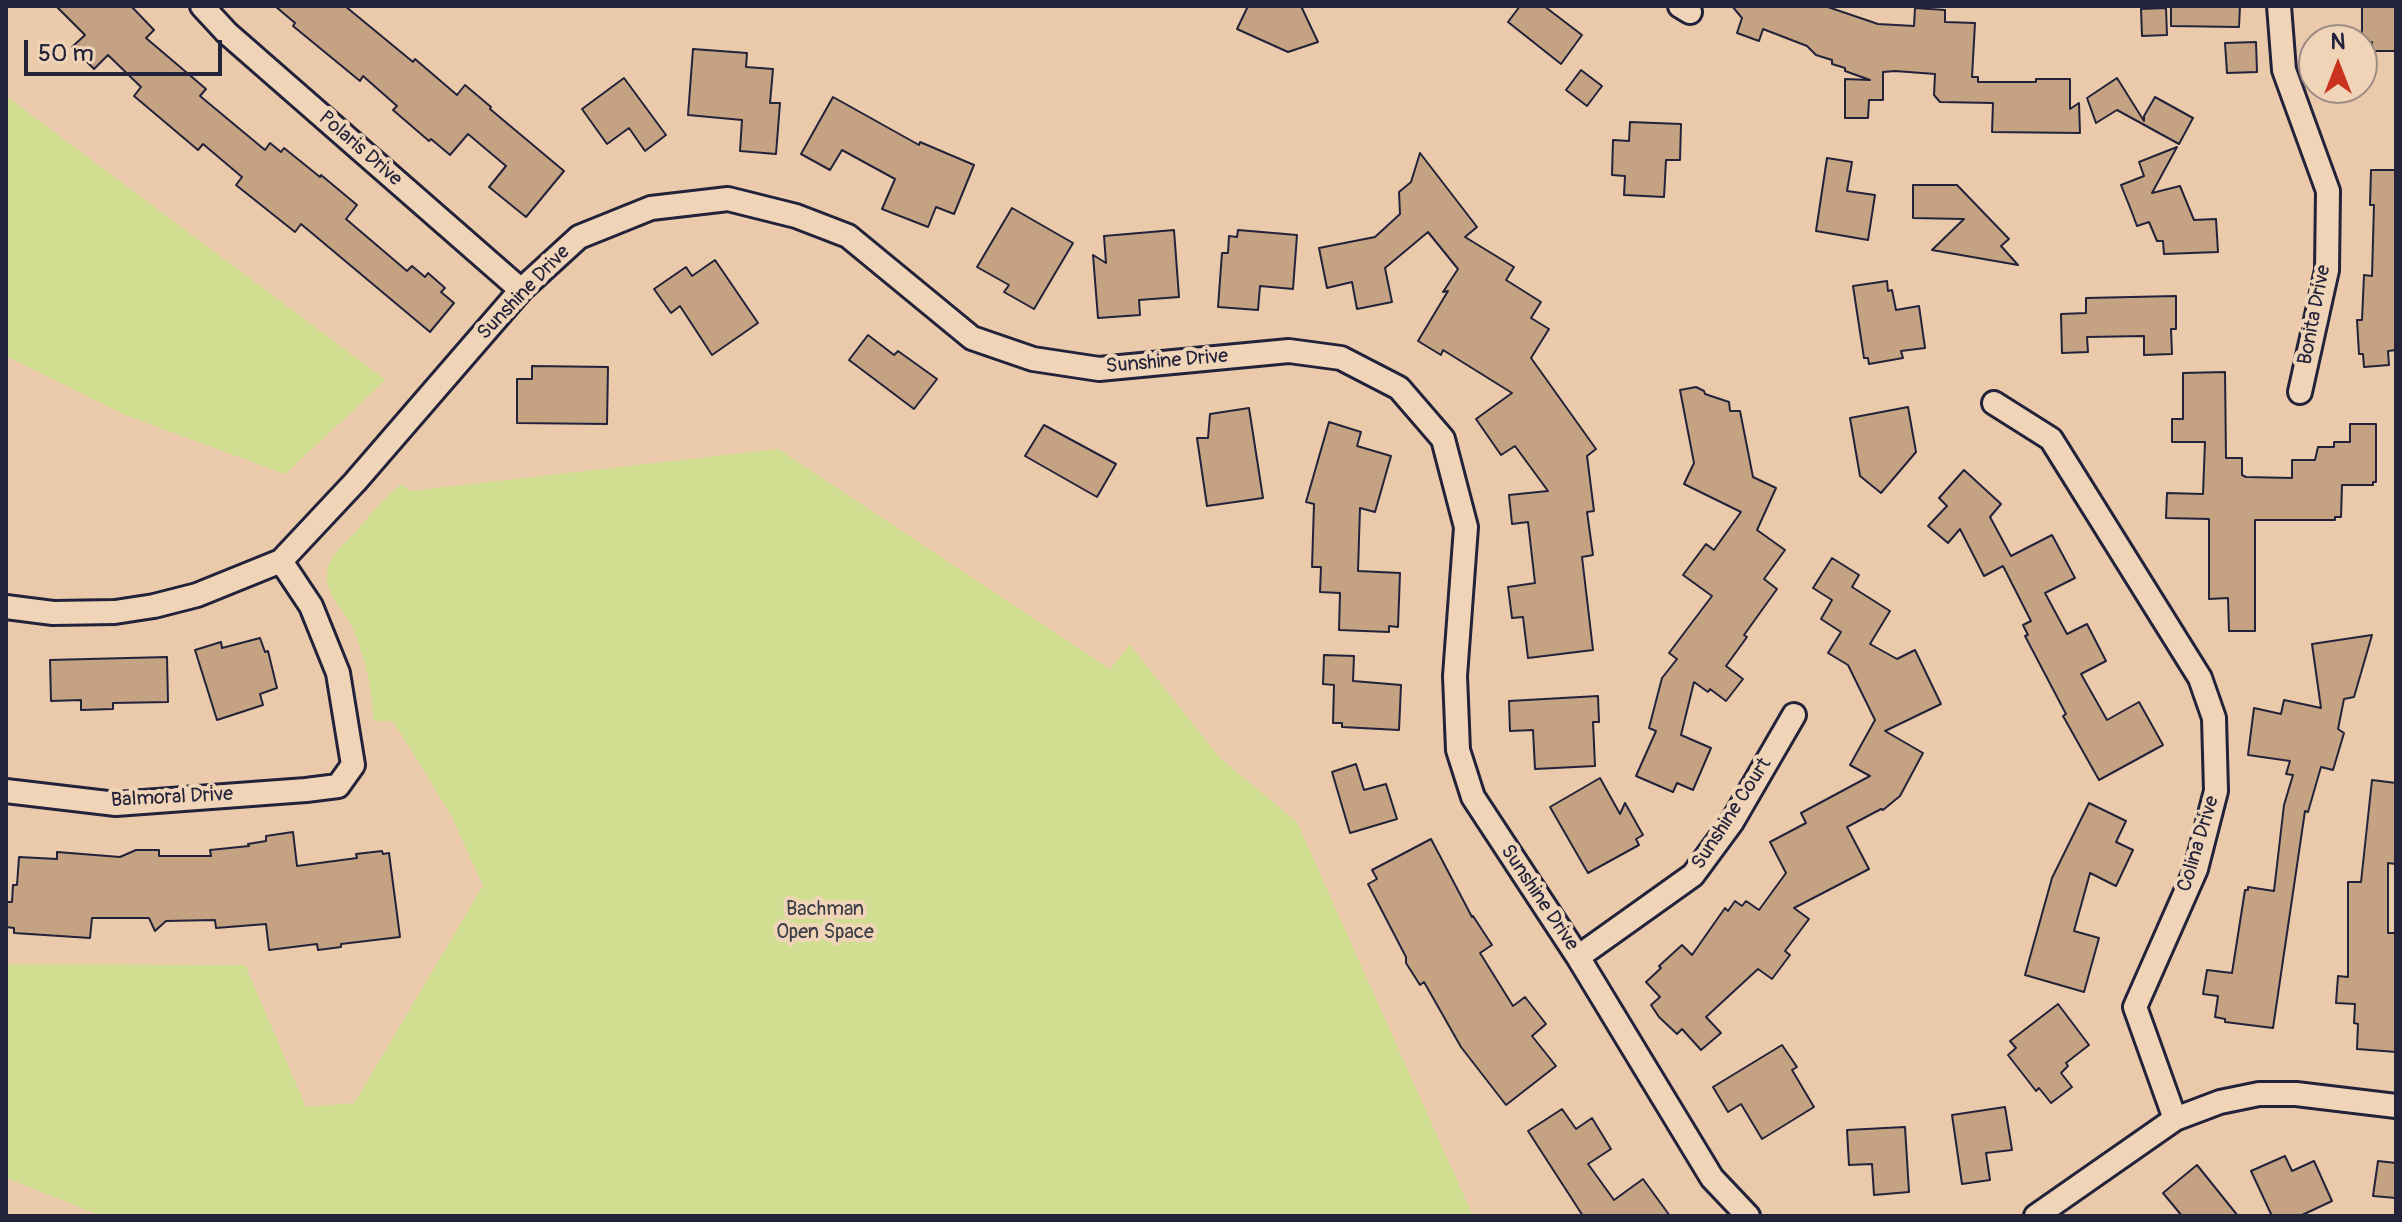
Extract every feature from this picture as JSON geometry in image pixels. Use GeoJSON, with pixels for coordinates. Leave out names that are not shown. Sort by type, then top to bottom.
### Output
{"type":"FeatureCollection","features":[{"type":"Feature","properties":{"kind":"street","name":"Polaris Drive"},"geometry":{"type":"LineString","coordinates":[[202,6],[227,33],[521,290]]}},
{"type":"Feature","properties":{"kind":"street","name":"Bonita Drive"},"geometry":{"type":"LineString","coordinates":[[2279,6],[2284,70],[2328,191],[2327,270],[2300,392]]}},
{"type":"Feature","properties":{"kind":"street","name":"Sunshine Drive"},"geometry":{"type":"LineString","coordinates":[[6,607],[53,613],[115,612],[197,595],[281,561],[355,482],[521,290],[579,237],[651,208],[728,199],[796,216],[848,236],[972,338],[1033,359],[1099,369],[1289,351],[1341,358],[1399,388],[1443,439],[1466,527],[1455,676],[1458,750],[1473,797],[1578,957],[1712,1178],[1748,1216]]}},
{"type":"Feature","properties":{"kind":"street","name":"Colina Drive"},"geometry":{"type":"LineString","coordinates":[[1994,403],[2051,439],[2200,678],[2214,718],[2216,791],[2196,869],[2135,1007],[2175,1119]]}},
{"type":"Feature","properties":{"kind":"street","name":"Balmoral Drive"},"geometry":{"type":"LineString","coordinates":[[6,791],[116,804],[338,786],[353,765],[338,673],[311,606],[281,561]]}},
{"type":"Feature","properties":{"kind":"street","name":"Sunshine Court"},"geometry":{"type":"LineString","coordinates":[[1578,957],[1693,875],[1732,822],[1794,715]]}},
{"type":"Feature","properties":{"kind":"street"},"geometry":{"type":"LineString","coordinates":[[2036,1216],[2175,1119],[2220,1102],[2259,1094],[2296,1094],[2396,1106]]}},
{"type":"Feature","properties":{"kind":"green space"},"geometry":{"type":"Polygon","coordinates":[[[6,96],[386,380],[285,474],[125,415],[6,356],[6,96]]]}},
{"type":"Feature","properties":{"kind":"green space","name":"Bachman Open Space"},"geometry":{"type":"Polygon","coordinates":[[[778,449],[1110,669],[1130,645],[1220,758],[1297,822],[1473,1216],[102,1216],[6,1178],[6,964],[245,965],[306,1107],[354,1103],[483,886],[451,815],[393,721],[373,721],[370,686],[361,651],[349,621],[328,586],[328,568],[333,557],[390,494],[402,484],[410,491],[778,449]]]}},
{"type":"Feature","properties":{"kind":"building"},"geometry":{"type":"Polygon","coordinates":[[[56,6],[131,6],[154,30],[146,38],[206,89],[200,96],[265,150],[270,143],[281,152],[284,148],[321,175],[357,205],[346,219],[407,271],[412,266],[425,277],[428,273],[445,288],[441,292],[454,303],[430,332],[301,224],[295,232],[236,185],[242,177],[203,144],[198,150],[134,96],[141,87],[108,55],[94,69],[72,47],[85,35],[56,6]]]}},
{"type":"Feature","properties":{"kind":"building"},"geometry":{"type":"Polygon","coordinates":[[[275,6],[345,6],[457,95],[465,85],[564,171],[526,217],[489,187],[506,166],[468,134],[450,155],[393,110],[397,106],[363,76],[360,81],[293,26],[295,23],[275,6]]]}},
{"type":"Feature","properties":{"kind":"building"},"geometry":{"type":"Polygon","coordinates":[[[1248,6],[1301,6],[1318,42],[1288,52],[1237,29],[1248,6]]]}},
{"type":"Feature","properties":{"kind":"building"},"geometry":{"type":"Polygon","coordinates":[[[1520,6],[1544,6],[1582,35],[1561,64],[1508,22],[1520,6]]]}},
{"type":"Feature","properties":{"kind":"building"},"geometry":{"type":"Polygon","coordinates":[[[1732,6],[1825,6],[1878,24],[1914,26],[1915,8],[1945,10],[1945,22],[1975,23],[1972,77],[1978,77],[1978,82],[2070,79],[2070,109],[2079,103],[2080,133],[1992,132],[1993,103],[1940,102],[1934,95],[1935,74],[1895,71],[1883,72],[1883,100],[1869,100],[1868,118],[1845,118],[1845,79],[1870,80],[1832,64],[1832,60],[1816,55],[1807,46],[1763,29],[1759,41],[1737,33],[1742,18],[1732,6]]]}},
{"type":"Feature","properties":{"kind":"building"},"geometry":{"type":"Polygon","coordinates":[[[2171,6],[2240,6],[2239,27],[2171,26],[2171,6]]]}},
{"type":"Feature","properties":{"kind":"building"},"geometry":{"type":"Polygon","coordinates":[[[2362,6],[2396,6],[2396,51],[2378,51],[2378,24],[2362,24],[2362,6]]]}},
{"type":"Feature","properties":{"kind":"building"},"geometry":{"type":"Polygon","coordinates":[[[2166,8],[2167,35],[2142,36],[2141,9],[2166,8]]]}},
{"type":"Feature","properties":{"kind":"building"},"geometry":{"type":"Polygon","coordinates":[[[2256,42],[2257,72],[2227,73],[2225,43],[2256,42]]]}},
{"type":"Feature","properties":{"kind":"building"},"geometry":{"type":"Polygon","coordinates":[[[693,49],[747,53],[746,67],[773,69],[770,103],[780,103],[776,154],[740,151],[742,120],[688,115],[693,49]]]}},
{"type":"Feature","properties":{"kind":"building"},"geometry":{"type":"Polygon","coordinates":[[[1581,70],[1602,86],[1587,106],[1566,90],[1581,70]]]}},
{"type":"Feature","properties":{"kind":"building"},"geometry":{"type":"Polygon","coordinates":[[[624,78],[666,135],[645,151],[629,128],[607,144],[582,109],[624,78]]]}},
{"type":"Feature","properties":{"kind":"building"},"geometry":{"type":"Polygon","coordinates":[[[2117,78],[2144,121],[2155,97],[2193,118],[2179,144],[2117,110],[2096,123],[2087,98],[2117,78]]]}},
{"type":"Feature","properties":{"kind":"building"},"geometry":{"type":"Polygon","coordinates":[[[833,97],[919,145],[920,142],[974,165],[954,214],[936,207],[928,227],[882,209],[895,179],[842,150],[830,170],[801,154],[833,97]]]}},
{"type":"Feature","properties":{"kind":"building"},"geometry":{"type":"Polygon","coordinates":[[[1630,122],[1681,124],[1680,160],[1666,160],[1664,197],[1624,195],[1625,176],[1612,175],[1613,140],[1629,141],[1630,122]]]}},
{"type":"Feature","properties":{"kind":"building"},"geometry":{"type":"Polygon","coordinates":[[[2177,147],[2152,193],[2180,186],[2194,220],[2216,219],[2218,252],[2164,254],[2163,241],[2157,241],[2149,222],[2137,226],[2121,185],[2144,176],[2139,162],[2177,147]]]}},
{"type":"Feature","properties":{"kind":"building"},"geometry":{"type":"Polygon","coordinates":[[[1420,153],[1477,227],[1465,237],[1514,267],[1506,280],[1541,302],[1531,318],[1549,329],[1531,358],[1596,449],[1587,456],[1594,511],[1587,512],[1593,555],[1582,557],[1593,650],[1528,658],[1523,617],[1512,618],[1508,587],[1535,583],[1528,522],[1512,524],[1509,495],[1548,491],[1515,446],[1501,455],[1476,419],[1512,393],[1443,350],[1441,355],[1418,341],[1458,269],[1428,232],[1385,268],[1392,302],[1357,309],[1352,282],[1327,288],[1319,248],[1375,237],[1400,214],[1399,192],[1411,182],[1420,153]]]}},
{"type":"Feature","properties":{"kind":"building"},"geometry":{"type":"Polygon","coordinates":[[[1827,158],[1852,162],[1847,191],[1875,195],[1868,240],[1816,231],[1827,158]]]}},
{"type":"Feature","properties":{"kind":"building"},"geometry":{"type":"Polygon","coordinates":[[[2371,170],[2396,170],[2396,350],[2388,351],[2389,365],[2364,367],[2363,354],[2359,354],[2357,320],[2362,320],[2364,275],[2372,276],[2374,205],[2370,205],[2371,170]]]}},
{"type":"Feature","properties":{"kind":"building"},"geometry":{"type":"Polygon","coordinates":[[[1913,185],[1957,185],[2009,239],[2001,246],[2018,265],[1932,250],[1964,219],[1913,218],[1913,185]]]}},
{"type":"Feature","properties":{"kind":"building"},"geometry":{"type":"Polygon","coordinates":[[[1012,208],[1073,243],[1034,309],[1004,292],[1009,285],[977,267],[1012,208]]]}},
{"type":"Feature","properties":{"kind":"building"},"geometry":{"type":"Polygon","coordinates":[[[1174,230],[1179,297],[1139,300],[1140,315],[1098,318],[1093,255],[1106,263],[1104,236],[1174,230]]]}},
{"type":"Feature","properties":{"kind":"building"},"geometry":{"type":"Polygon","coordinates":[[[1238,230],[1297,235],[1293,289],[1260,286],[1258,310],[1218,307],[1222,253],[1228,253],[1229,236],[1237,237],[1238,230]]]}},
{"type":"Feature","properties":{"kind":"building"},"geometry":{"type":"Polygon","coordinates":[[[715,260],[758,323],[712,355],[680,306],[671,313],[654,289],[686,267],[692,276],[715,260]]]}},
{"type":"Feature","properties":{"kind":"building"},"geometry":{"type":"Polygon","coordinates":[[[1887,281],[1896,310],[1919,306],[1925,348],[1901,351],[1903,358],[1869,364],[1868,358],[1864,358],[1853,286],[1887,281]]]}},
{"type":"Feature","properties":{"kind":"building"},"geometry":{"type":"Polygon","coordinates":[[[2176,296],[2176,329],[2171,329],[2172,354],[2144,355],[2144,336],[2087,337],[2088,352],[2062,353],[2061,314],[2086,313],[2086,298],[2176,296]]]}},
{"type":"Feature","properties":{"kind":"building"},"geometry":{"type":"Polygon","coordinates":[[[868,335],[894,355],[898,351],[937,379],[914,409],[849,360],[868,335]]]}},
{"type":"Feature","properties":{"kind":"building"},"geometry":{"type":"Polygon","coordinates":[[[532,366],[608,367],[607,424],[517,423],[517,379],[532,379],[532,366]]]}},
{"type":"Feature","properties":{"kind":"building"},"geometry":{"type":"Polygon","coordinates":[[[2225,372],[2226,458],[2242,458],[2242,475],[2246,477],[2292,478],[2292,460],[2315,460],[2318,447],[2334,447],[2334,442],[2350,442],[2350,424],[2376,424],[2376,482],[2373,485],[2342,485],[2341,517],[2335,517],[2335,520],[2255,520],[2255,631],[2229,631],[2228,598],[2209,599],[2209,519],[2166,518],[2167,493],[2203,494],[2205,442],[2172,442],[2172,419],[2183,419],[2183,373],[2225,372]]]}},
{"type":"Feature","properties":{"kind":"building"},"geometry":{"type":"Polygon","coordinates":[[[1696,387],[1705,394],[1729,402],[1730,411],[1740,411],[1753,477],[1776,488],[1757,530],[1785,550],[1764,579],[1777,589],[1726,666],[1743,679],[1726,701],[1694,682],[1681,735],[1711,748],[1693,790],[1677,783],[1673,792],[1636,776],[1656,731],[1649,728],[1662,678],[1677,659],[1669,653],[1712,596],[1683,575],[1706,544],[1714,550],[1741,512],[1684,484],[1694,463],[1680,390],[1696,387]]]}},
{"type":"Feature","properties":{"kind":"building"},"geometry":{"type":"Polygon","coordinates":[[[1908,407],[1916,452],[1881,493],[1860,476],[1850,418],[1908,407]]]}},
{"type":"Feature","properties":{"kind":"building"},"geometry":{"type":"Polygon","coordinates":[[[1249,408],[1263,498],[1207,506],[1197,438],[1208,438],[1210,414],[1249,408]]]}},
{"type":"Feature","properties":{"kind":"building"},"geometry":{"type":"Polygon","coordinates":[[[1329,422],[1361,432],[1357,446],[1391,456],[1375,512],[1360,508],[1358,571],[1400,573],[1398,627],[1389,626],[1389,632],[1339,630],[1340,593],[1320,592],[1321,567],[1312,567],[1314,504],[1306,502],[1329,422]]]}},
{"type":"Feature","properties":{"kind":"building"},"geometry":{"type":"Polygon","coordinates":[[[1044,425],[1116,464],[1097,497],[1025,456],[1044,425]]]}},
{"type":"Feature","properties":{"kind":"building"},"geometry":{"type":"Polygon","coordinates":[[[1964,470],[2001,504],[1990,517],[2011,556],[2052,535],[2075,578],[2045,593],[2067,634],[2087,624],[2106,661],[2081,674],[2107,720],[2139,702],[2163,745],[2099,780],[2063,716],[2066,714],[2025,636],[2028,635],[2023,625],[2031,621],[2003,566],[1984,576],[1960,529],[1948,543],[1928,526],[1947,506],[1939,498],[1964,470]]]}},
{"type":"Feature","properties":{"kind":"building"},"geometry":{"type":"Polygon","coordinates":[[[1832,558],[1859,575],[1852,587],[1890,611],[1870,644],[1897,659],[1915,650],[1941,704],[1885,731],[1923,753],[1900,796],[1883,810],[1847,827],[1869,869],[1794,908],[1809,919],[1785,951],[1790,955],[1772,979],[1758,969],[1706,1017],[1721,1033],[1701,1050],[1682,1029],[1677,1034],[1659,1017],[1651,1005],[1660,997],[1646,982],[1682,945],[1692,955],[1725,908],[1728,911],[1735,901],[1742,906],[1746,901],[1759,910],[1786,873],[1770,842],[1806,823],[1801,813],[1870,776],[1850,765],[1875,720],[1848,665],[1828,653],[1841,632],[1821,619],[1832,600],[1813,588],[1832,558]]]}},
{"type":"Feature","properties":{"kind":"building"},"geometry":{"type":"Polygon","coordinates":[[[2372,635],[2354,697],[2344,699],[2338,729],[2344,733],[2333,770],[2321,767],[2308,812],[2305,811],[2273,1028],[2225,1022],[2225,1019],[2215,1017],[2218,996],[2203,994],[2207,970],[2232,973],[2245,890],[2248,887],[2274,891],[2284,805],[2293,775],[2286,774],[2290,761],[2248,755],[2254,708],[2281,714],[2284,700],[2321,708],[2312,644],[2372,635]]]}},
{"type":"Feature","properties":{"kind":"building"},"geometry":{"type":"Polygon","coordinates":[[[260,638],[265,652],[268,651],[277,688],[260,694],[263,705],[217,720],[195,650],[221,642],[222,648],[260,638]]]}},
{"type":"Feature","properties":{"kind":"building"},"geometry":{"type":"Polygon","coordinates":[[[1324,655],[1354,656],[1353,681],[1401,685],[1399,730],[1342,727],[1342,723],[1333,723],[1334,685],[1323,684],[1324,655]]]}},
{"type":"Feature","properties":{"kind":"building"},"geometry":{"type":"Polygon","coordinates":[[[167,657],[168,702],[113,703],[113,709],[81,710],[81,700],[51,701],[50,660],[167,657]]]}},
{"type":"Feature","properties":{"kind":"building"},"geometry":{"type":"Polygon","coordinates":[[[1598,696],[1599,722],[1593,722],[1595,766],[1535,769],[1533,730],[1510,731],[1509,701],[1598,696]]]}},
{"type":"Feature","properties":{"kind":"building"},"geometry":{"type":"Polygon","coordinates":[[[1356,764],[1364,790],[1386,784],[1397,819],[1350,833],[1332,772],[1356,764]]]}},
{"type":"Feature","properties":{"kind":"building"},"geometry":{"type":"Polygon","coordinates":[[[1600,778],[1620,814],[1625,803],[1643,835],[1636,839],[1639,845],[1588,873],[1550,807],[1600,778]]]}},
{"type":"Feature","properties":{"kind":"building"},"geometry":{"type":"Polygon","coordinates":[[[2372,780],[2396,783],[2396,864],[2388,863],[2388,933],[2396,933],[2396,1052],[2357,1049],[2355,1004],[2336,1003],[2338,976],[2348,977],[2348,882],[2361,882],[2372,780]]]}},
{"type":"Feature","properties":{"kind":"building"},"geometry":{"type":"Polygon","coordinates":[[[2089,803],[2126,821],[2116,842],[2133,850],[2116,886],[2090,873],[2074,931],[2099,938],[2084,992],[2025,975],[2052,878],[2089,803]]]}},
{"type":"Feature","properties":{"kind":"building"},"geometry":{"type":"Polygon","coordinates":[[[293,832],[297,866],[357,858],[356,854],[389,853],[400,937],[318,950],[317,944],[269,950],[266,924],[216,928],[215,920],[166,921],[155,931],[149,918],[92,918],[90,938],[14,933],[14,928],[6,927],[6,902],[12,902],[13,885],[17,885],[19,857],[57,859],[57,852],[120,857],[136,850],[159,850],[159,856],[211,856],[210,850],[249,846],[266,841],[266,836],[293,832]]]}},
{"type":"Feature","properties":{"kind":"building"},"geometry":{"type":"Polygon","coordinates":[[[1431,839],[1472,917],[1492,945],[1480,953],[1513,1006],[1525,997],[1546,1024],[1532,1036],[1556,1066],[1506,1105],[1461,1047],[1424,982],[1420,985],[1406,963],[1406,957],[1368,884],[1377,879],[1372,870],[1431,839]]]}},
{"type":"Feature","properties":{"kind":"building"},"geometry":{"type":"Polygon","coordinates":[[[2058,1004],[2089,1045],[2066,1063],[2068,1066],[2061,1073],[2072,1087],[2051,1103],[2039,1088],[2036,1091],[2008,1055],[2016,1048],[2010,1041],[2058,1004]]]}},
{"type":"Feature","properties":{"kind":"building"},"geometry":{"type":"Polygon","coordinates":[[[1782,1045],[1797,1067],[1792,1070],[1814,1107],[1762,1139],[1741,1104],[1728,1112],[1713,1087],[1782,1045]]]}},
{"type":"Feature","properties":{"kind":"building"},"geometry":{"type":"Polygon","coordinates":[[[2005,1107],[2012,1150],[1986,1153],[1990,1180],[1962,1184],[1952,1115],[2005,1107]]]}},
{"type":"Feature","properties":{"kind":"building"},"geometry":{"type":"Polygon","coordinates":[[[1562,1109],[1576,1129],[1592,1118],[1611,1149],[1588,1164],[1614,1200],[1643,1179],[1670,1216],[1583,1216],[1528,1131],[1562,1109]]]}},
{"type":"Feature","properties":{"kind":"building"},"geometry":{"type":"Polygon","coordinates":[[[1905,1127],[1909,1192],[1874,1195],[1872,1164],[1849,1165],[1847,1130],[1905,1127]]]}},
{"type":"Feature","properties":{"kind":"building"},"geometry":{"type":"Polygon","coordinates":[[[2285,1156],[2292,1171],[2314,1161],[2332,1201],[2300,1216],[2272,1216],[2251,1171],[2285,1156]]]}},
{"type":"Feature","properties":{"kind":"building"},"geometry":{"type":"Polygon","coordinates":[[[2378,1161],[2396,1163],[2396,1198],[2373,1196],[2378,1161]]]}},
{"type":"Feature","properties":{"kind":"building"},"geometry":{"type":"Polygon","coordinates":[[[2197,1165],[2238,1216],[2182,1216],[2163,1193],[2197,1165]]]}}]}
